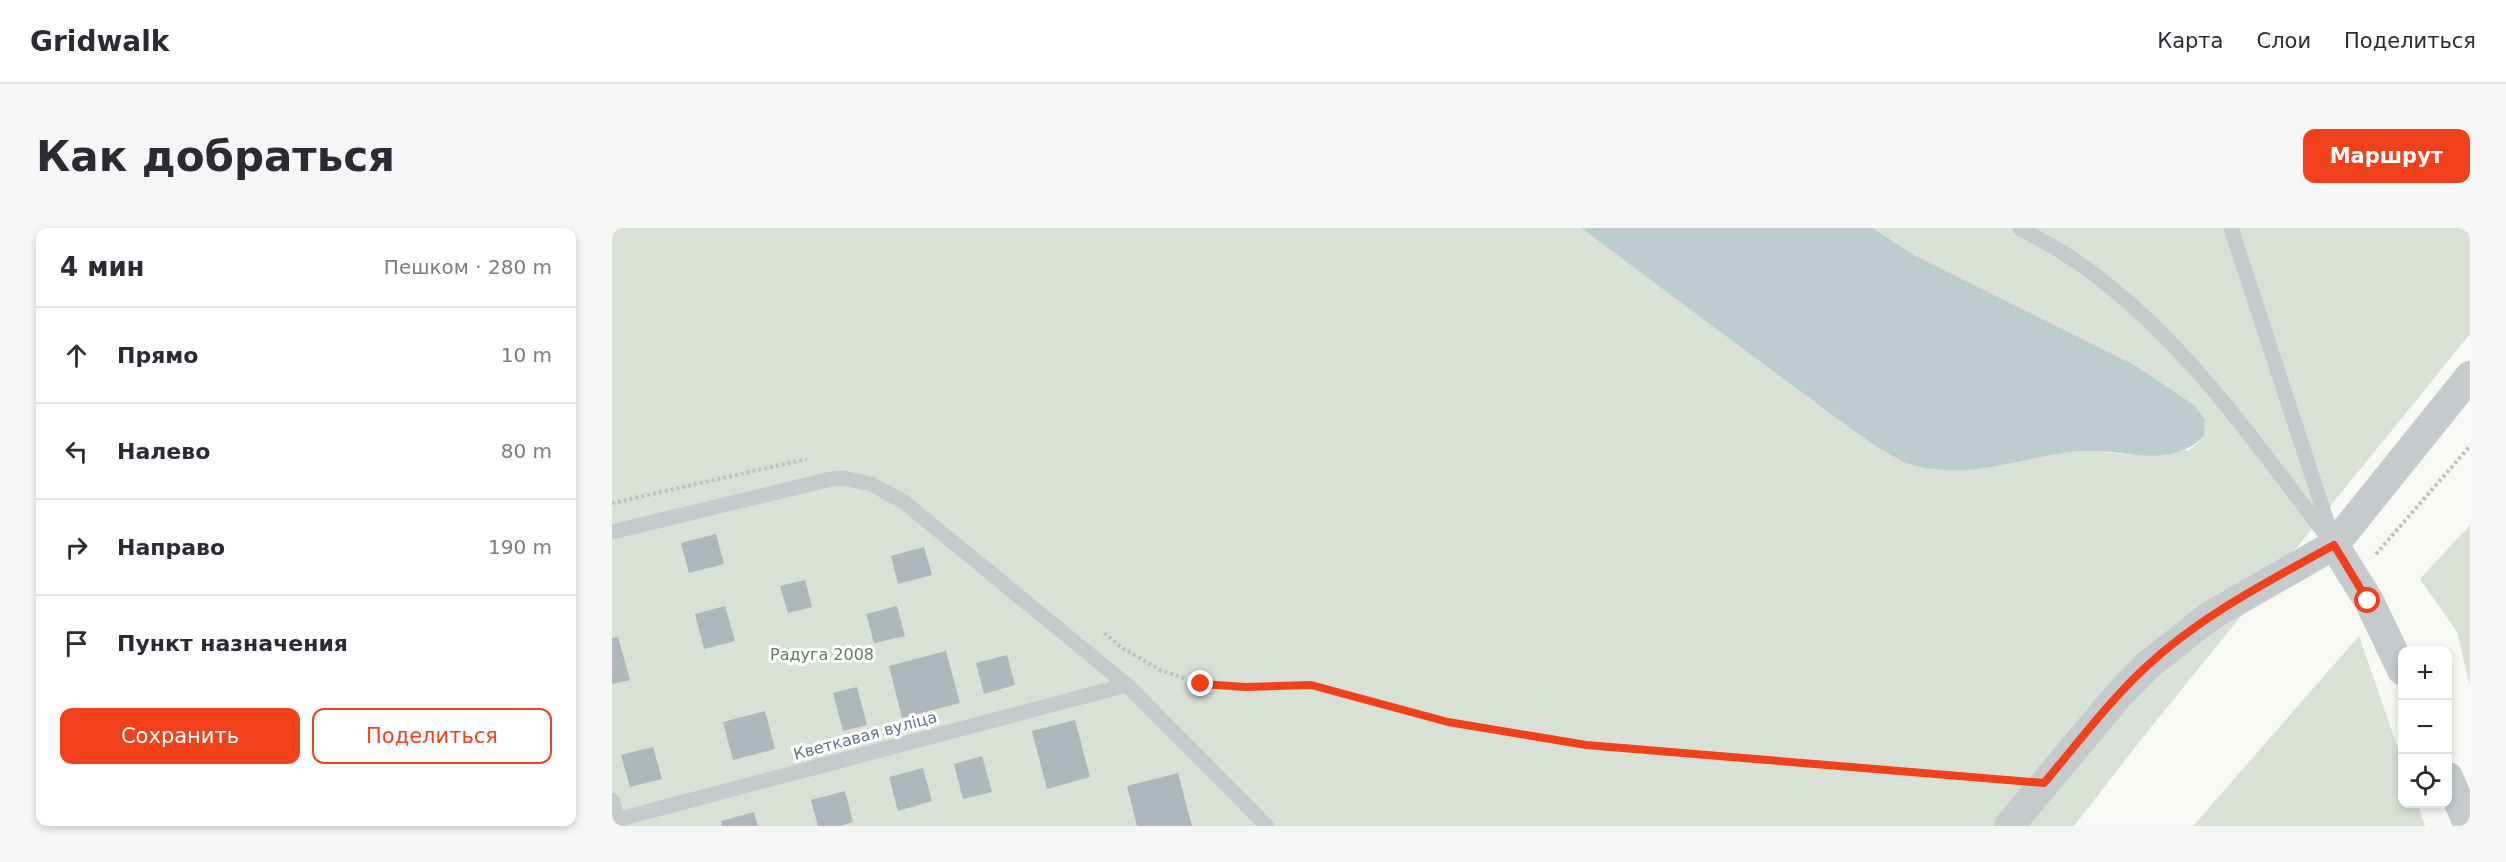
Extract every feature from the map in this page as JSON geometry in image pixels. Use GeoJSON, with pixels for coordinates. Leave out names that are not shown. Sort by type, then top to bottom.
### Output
{"type":"FeatureCollection","features":[{"type":"Feature","properties":{"kind":"street"},"geometry":{"type":"LineString","coordinates":[[2009,826],[2117,697],[2181,638],[2248,592],[2334,545],[2470,376]]}},
{"type":"Feature","properties":{"kind":"street"},"geometry":{"type":"LineString","coordinates":[[2334,545],[2355,579],[2398,661]]}},
{"type":"Feature","properties":{"kind":"street"},"geometry":{"type":"LineString","coordinates":[[2452,786],[2469,826]]}},
{"type":"Feature","properties":{"kind":"lane"},"geometry":{"type":"LineString","coordinates":[[2020,228],[2072,258],[2164,336],[2200,374],[2334,545]]}},
{"type":"Feature","properties":{"kind":"lane"},"geometry":{"type":"LineString","coordinates":[[2231,228],[2334,545]]}},
{"type":"Feature","properties":{"kind":"lane"},"geometry":{"type":"LineString","coordinates":[[612,532],[820,481],[843,478],[871,484],[903,502],[1127,685],[1267,826]]}},
{"type":"Feature","properties":{"kind":"lane","name":"Кветкавая вуліца"},"geometry":{"type":"LineString","coordinates":[[616,822],[1127,685]]}},
{"type":"Feature","properties":{"kind":"lane"},"geometry":{"type":"LineString","coordinates":[[612,800],[616,822]]}},
{"type":"Feature","properties":{"kind":"path"},"geometry":{"type":"LineString","coordinates":[[2355,579],[2470,446]]}},
{"type":"Feature","properties":{"kind":"path"},"geometry":{"type":"LineString","coordinates":[[612,503],[811,458]]}},
{"type":"Feature","properties":{"kind":"path"},"geometry":{"type":"LineString","coordinates":[[1096,627],[1141,660],[1180,678],[1201,684],[1245,687],[1311,685],[1448,722],[1586,745],[2044,783]]}},
{"type":"Feature","properties":{"kind":"green space","name":"Радуга 2008"},"geometry":{"type":"Polygon","coordinates":[[[612,228],[1581,228],[1787,381],[1980,469],[2052,453],[2089,451],[2135,455],[2189,450],[2204,438],[2205,420],[2133,364],[1914,255],[1873,228],[2470,228],[2470,334],[2147,732],[2074,826],[612,826],[612,228]]]}},
{"type":"Feature","properties":{"kind":"green space"},"geometry":{"type":"Polygon","coordinates":[[[2470,525],[2470,686],[2457,632],[2420,579],[2470,525]]]}},
{"type":"Feature","properties":{"kind":"green space"},"geometry":{"type":"Polygon","coordinates":[[[2359,636],[2398,748],[2398,808],[2419,808],[2425,826],[2193,826],[2359,636]]]}},
{"type":"Feature","properties":{"kind":"shaded area"},"geometry":{"type":"Polygon","coordinates":[[[1581,228],[1873,228],[1914,255],[2133,364],[2194,405],[2205,420],[2204,437],[2177,453],[2162,455],[2148,456],[2103,451],[2069,452],[1979,469],[1961,470],[1934,469],[1908,464],[1850,428],[1581,228]]]}},
{"type":"Feature","properties":{"kind":"building"},"geometry":{"type":"Polygon","coordinates":[[[716,534],[724,564],[689,573],[681,543],[716,534]]]}},
{"type":"Feature","properties":{"kind":"building"},"geometry":{"type":"Polygon","coordinates":[[[924,547],[932,575],[898,584],[891,556],[924,547]]]}},
{"type":"Feature","properties":{"kind":"building"},"geometry":{"type":"Polygon","coordinates":[[[805,580],[812,607],[788,613],[780,586],[805,580]]]}},
{"type":"Feature","properties":{"kind":"building"},"geometry":{"type":"Polygon","coordinates":[[[725,606],[735,641],[704,649],[695,614],[725,606]]]}},
{"type":"Feature","properties":{"kind":"building"},"geometry":{"type":"Polygon","coordinates":[[[897,606],[905,636],[874,643],[866,614],[897,606]]]}},
{"type":"Feature","properties":{"kind":"building"},"geometry":{"type":"Polygon","coordinates":[[[618,637],[630,680],[612,684],[612,638],[618,637]]]}},
{"type":"Feature","properties":{"kind":"building"},"geometry":{"type":"Polygon","coordinates":[[[946,651],[960,703],[902,718],[889,666],[946,651]]]}},
{"type":"Feature","properties":{"kind":"building"},"geometry":{"type":"Polygon","coordinates":[[[1007,655],[1015,685],[984,694],[976,663],[1007,655]]]}},
{"type":"Feature","properties":{"kind":"building"},"geometry":{"type":"Polygon","coordinates":[[[857,687],[867,725],[843,731],[833,693],[857,687]]]}},
{"type":"Feature","properties":{"kind":"building"},"geometry":{"type":"Polygon","coordinates":[[[765,711],[775,749],[733,760],[723,722],[765,711]]]}},
{"type":"Feature","properties":{"kind":"building"},"geometry":{"type":"Polygon","coordinates":[[[1075,720],[1090,777],[1047,789],[1032,731],[1075,720]]]}},
{"type":"Feature","properties":{"kind":"building"},"geometry":{"type":"Polygon","coordinates":[[[653,747],[662,779],[630,787],[621,755],[653,747]]]}},
{"type":"Feature","properties":{"kind":"building"},"geometry":{"type":"Polygon","coordinates":[[[982,756],[992,792],[963,799],[954,764],[982,756]]]}},
{"type":"Feature","properties":{"kind":"building"},"geometry":{"type":"Polygon","coordinates":[[[923,768],[932,801],[898,811],[889,777],[923,768]]]}},
{"type":"Feature","properties":{"kind":"building"},"geometry":{"type":"Polygon","coordinates":[[[1178,773],[1192,826],[1137,826],[1127,786],[1178,773]]]}},
{"type":"Feature","properties":{"kind":"building"},"geometry":{"type":"Polygon","coordinates":[[[845,791],[853,822],[840,826],[818,826],[811,800],[845,791]]]}},
{"type":"Feature","properties":{"kind":"building"},"geometry":{"type":"Polygon","coordinates":[[[754,812],[758,826],[722,826],[721,821],[754,812]]]}},
{"type":"Feature","properties":{"kind":"route"},"geometry":{"type":"LineString","coordinates":[[1201,684],[1245,687],[1270,684],[1311,685],[1448,722],[1586,745],[2044,783],[2117,697],[2147,666],[2210,616],[2248,592],[2334,545],[2368,601]]}}]}
